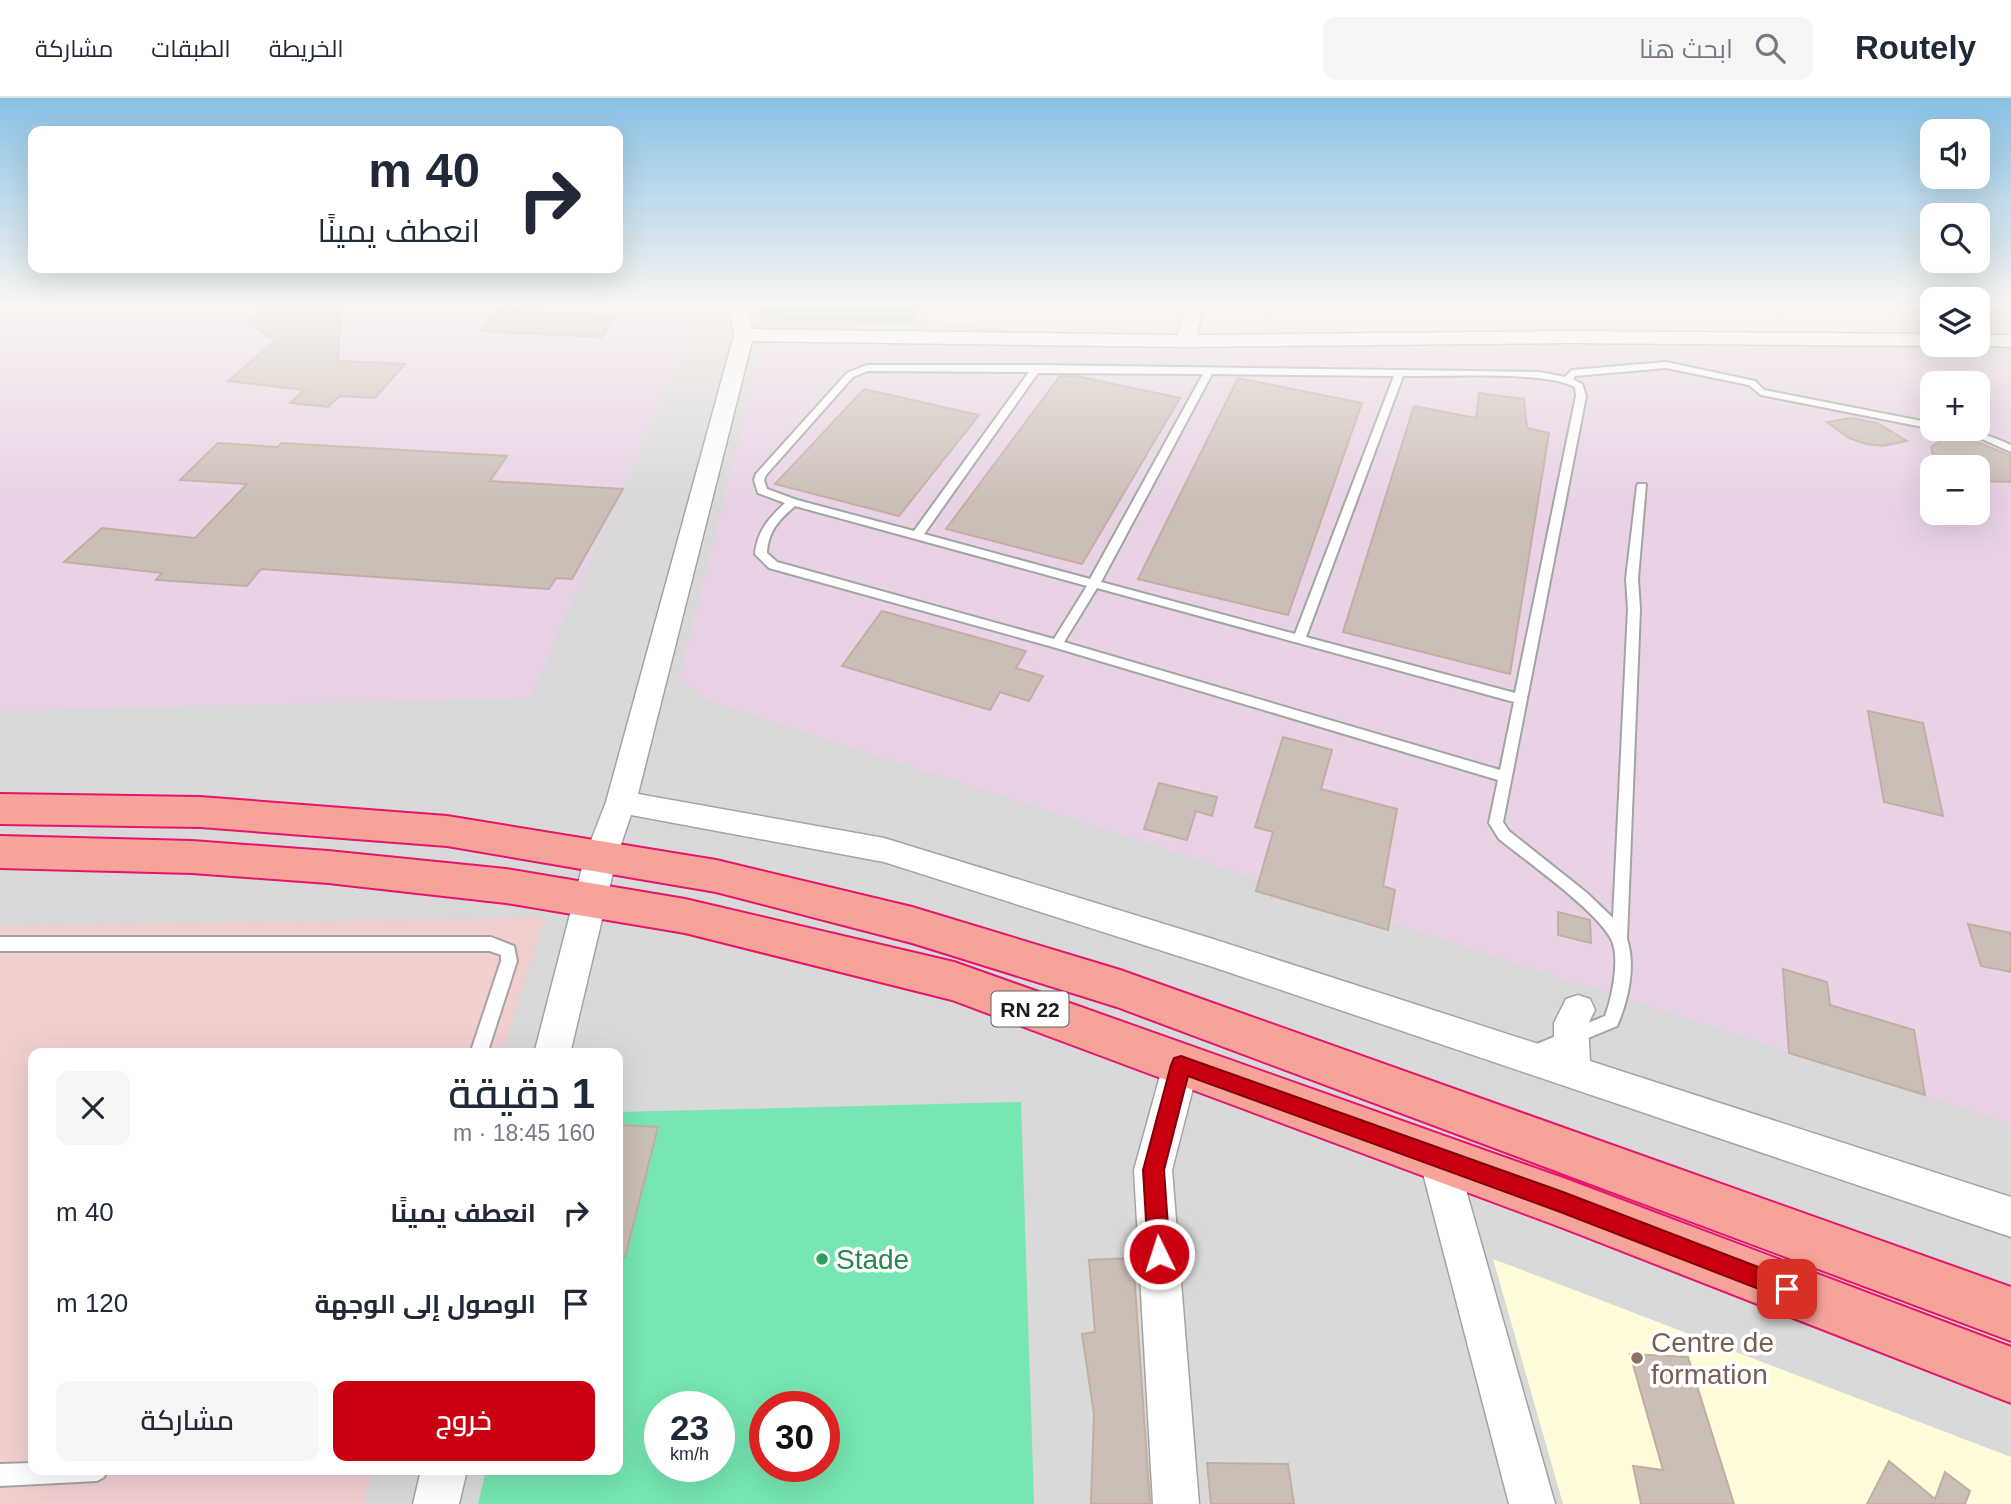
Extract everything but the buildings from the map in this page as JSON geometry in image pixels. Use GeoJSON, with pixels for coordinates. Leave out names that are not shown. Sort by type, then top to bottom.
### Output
{"type":"FeatureCollection","features":[{"type":"Feature","properties":{"kind":"highway","name":"RN 22"},"geometry":{"type":"LineString","coordinates":[[0,809],[200,812],[447,831],[716,876],[912,925],[1120,989],[2011,1314]]}},
{"type":"Feature","properties":{"kind":"highway","name":"RN 22"},"geometry":{"type":"LineString","coordinates":[[0,852],[192,857],[328,867],[591,900],[685,916],[954,981],[1438,1158],[2011,1375]]}},
{"type":"Feature","properties":{"kind":"street"},"geometry":{"type":"LineString","coordinates":[[554,1048],[601,856],[621,802],[735,371]]}},
{"type":"Feature","properties":{"kind":"street"},"geometry":{"type":"LineString","coordinates":[[621,802],[884,850],[1213,953],[1524,1056],[1573,1040],[2011,1217]]}},
{"type":"Feature","properties":{"kind":"street"},"geometry":{"type":"LineString","coordinates":[[1176,1504],[1153,1170],[1181,1065]]}},
{"type":"Feature","properties":{"kind":"street"},"geometry":{"type":"LineString","coordinates":[[1438,1158],[1532,1504]]}},
{"type":"Feature","properties":{"kind":"street"},"geometry":{"type":"LineString","coordinates":[[436,1504],[443,1475]]}},
{"type":"Feature","properties":{"kind":"lane"},"geometry":{"type":"LineString","coordinates":[[856,371],[761,474],[759,480],[762,491],[916,537],[1518,699]]}},
{"type":"Feature","properties":{"kind":"lane"},"geometry":{"type":"LineString","coordinates":[[916,537],[1035,371]]}},
{"type":"Feature","properties":{"kind":"lane"},"geometry":{"type":"LineString","coordinates":[[1149,371],[1540,375],[1568,380],[1579,386],[1581,396],[1518,699],[1496,823],[1504,835],[1603,919],[1620,938]]}},
{"type":"Feature","properties":{"kind":"lane"},"geometry":{"type":"LineString","coordinates":[[1568,380],[1572,373],[1600,371]]}},
{"type":"Feature","properties":{"kind":"lane"},"geometry":{"type":"LineString","coordinates":[[1693,371],[1752,383],[1761,393],[1920,424]]}},
{"type":"Feature","properties":{"kind":"lane"},"geometry":{"type":"LineString","coordinates":[[1057,644],[1093,585],[1209,372]]}},
{"type":"Feature","properties":{"kind":"lane"},"geometry":{"type":"LineString","coordinates":[[1298,639],[1399,375]]}},
{"type":"Feature","properties":{"kind":"lane"},"geometry":{"type":"LineString","coordinates":[[1990,439],[2011,449]]}},
{"type":"Feature","properties":{"kind":"lane"},"geometry":{"type":"LineString","coordinates":[[1573,1040],[1611,1021],[1618,1009],[1634,609],[1632,579],[1642,486]]}},
{"type":"Feature","properties":{"kind":"lane"},"geometry":{"type":"LineString","coordinates":[[793,502],[769,523],[761,540],[761,554],[773,565],[1057,644],[1503,776]]}},
{"type":"Feature","properties":{"kind":"lane"},"geometry":{"type":"LineString","coordinates":[[0,944],[491,944],[504,947],[508,951],[509,961],[480,1048]]}},
{"type":"Feature","properties":{"kind":"lane"},"geometry":{"type":"LineString","coordinates":[[0,1475],[28,1474]]}},
{"type":"Feature","properties":{"kind":"shaded area"},"geometry":{"type":"Polygon","coordinates":[[[0,371],[2011,371],[2011,1504],[0,1504],[0,371]]]}},
{"type":"Feature","properties":{"kind":"shaded area"},"geometry":{"type":"Polygon","coordinates":[[[0,371],[673,371],[530,698],[0,711],[0,371]]]}},
{"type":"Feature","properties":{"kind":"shaded area"},"geometry":{"type":"Polygon","coordinates":[[[756,371],[2011,371],[2011,1124],[706,700],[679,679],[756,371]]]}},
{"type":"Feature","properties":{"kind":"shaded area"},"geometry":{"type":"Polygon","coordinates":[[[544,918],[504,1048],[28,1048],[28,1475],[372,1475],[363,1504],[0,1504],[0,926],[544,918]]]}},
{"type":"Feature","properties":{"kind":"shaded area","name":"Centre de formation"},"geometry":{"type":"Polygon","coordinates":[[[1493,1259],[2011,1457],[2011,1504],[1563,1504],[1493,1259]]]}},
{"type":"Feature","properties":{"kind":"green space","name":"Stade"},"geometry":{"type":"Polygon","coordinates":[[[1021,1102],[1034,1504],[478,1504],[485,1475],[623,1475],[623,1112],[1021,1102]]]}},
{"type":"Feature","properties":{"kind":"place","name":"Stade"},"geometry":{"type":"Point","coordinates":[822,1259]}},
{"type":"Feature","properties":{"kind":"place","name":"Centre de formation"},"geometry":{"type":"Point","coordinates":[1637,1358]}},
{"type":"Feature","properties":{"kind":"route"},"geometry":{"type":"LineString","coordinates":[[1159,1254],[1153,1170],[1181,1065],[1563,1203],[1787,1289]]}}]}
